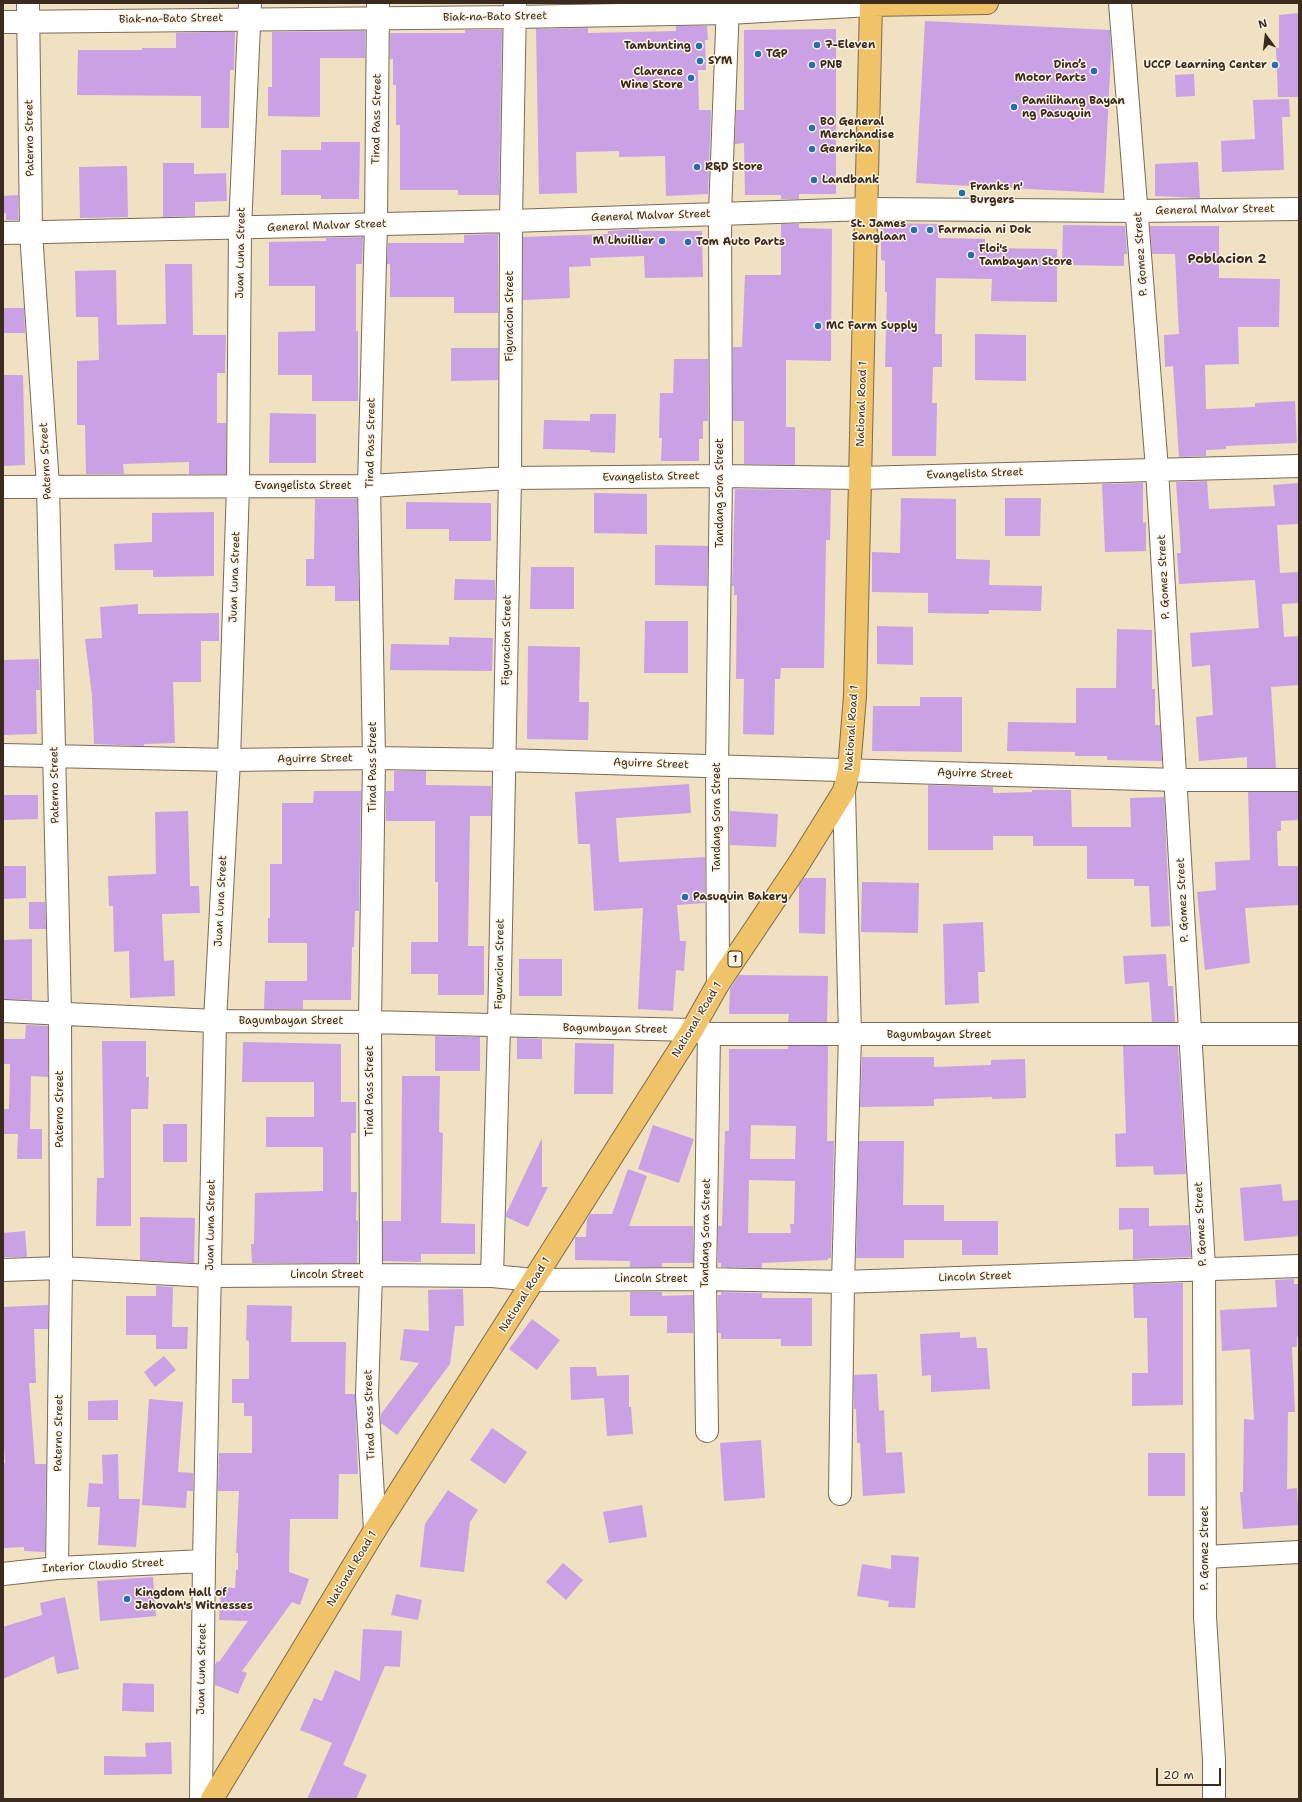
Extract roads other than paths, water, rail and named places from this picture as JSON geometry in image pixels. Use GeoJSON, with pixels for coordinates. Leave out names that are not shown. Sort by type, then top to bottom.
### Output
{"type":"FeatureCollection","features":[{"type":"Feature","properties":{"kind":"main road","name":"Biak-na-Bato Street"},"geometry":{"type":"LineString","coordinates":[[871,4],[987,3]]}},
{"type":"Feature","properties":{"kind":"main road","name":"National Road 1"},"geometry":{"type":"LineString","coordinates":[[212,1799],[375,1530],[534,1280],[701,1032],[718,984],[798,865],[844,791],[849,770],[855,696],[868,209],[871,4]]}},
{"type":"Feature","properties":{"kind":"street","name":"P. Gomez Street"},"geometry":{"type":"LineString","coordinates":[[1120,3],[1157,469],[1204,1268],[1205,1618],[1214,1760],[1214,1799]]}},
{"type":"Feature","properties":{"kind":"street","name":"Biak-na-Bato Street"},"geometry":{"type":"LineString","coordinates":[[3,22],[28,12],[728,8],[871,4]]}},
{"type":"Feature","properties":{"kind":"street","name":"Tandang Sora Street"},"geometry":{"type":"LineString","coordinates":[[718,984],[717,766],[721,476],[720,213],[728,8]]}},
{"type":"Feature","properties":{"kind":"street","name":"Figuracion Street"},"geometry":{"type":"LineString","coordinates":[[492,1276],[499,1026],[510,478],[511,221],[515,10]]}},
{"type":"Feature","properties":{"kind":"street","name":"Juan Luna Street"},"geometry":{"type":"LineString","coordinates":[[201,1799],[204,1561],[215,1021],[229,760],[238,486],[240,228],[250,11]]}},
{"type":"Feature","properties":{"kind":"street","name":"Tirad Pass Street"},"geometry":{"type":"LineString","coordinates":[[375,1530],[368,1395],[371,1275],[370,1022],[374,758],[370,486],[376,224],[378,11]]}},
{"type":"Feature","properties":{"kind":"street","name":"Paterno Street"},"geometry":{"type":"LineString","coordinates":[[28,12],[31,232],[48,486],[60,1013],[61,1268],[57,1568]]}},
{"type":"Feature","properties":{"kind":"street","name":"General Malvar Street"},"geometry":{"type":"LineString","coordinates":[[3,234],[31,232],[511,221],[868,209],[1137,211],[1299,209]]}},
{"type":"Feature","properties":{"kind":"street","name":"Evangelista Street"},"geometry":{"type":"LineString","coordinates":[[3,487],[370,486],[510,478],[721,476],[860,478],[1299,466]]}},
{"type":"Feature","properties":{"kind":"street","name":"Aguirre Street"},"geometry":{"type":"LineString","coordinates":[[3,755],[229,760],[374,758],[504,760],[1176,780],[1299,780]]}},
{"type":"Feature","properties":{"kind":"street"},"geometry":{"type":"LineString","coordinates":[[840,1494],[843,1282],[850,1035],[844,791]]}},
{"type":"Feature","properties":{"kind":"street","name":"Bagumbayan Street"},"geometry":{"type":"LineString","coordinates":[[3,1011],[215,1021],[370,1022],[850,1035],[1299,1034]]}},
{"type":"Feature","properties":{"kind":"street","name":"Tandang Sora Street"},"geometry":{"type":"LineString","coordinates":[[701,1032],[707,1431]]}},
{"type":"Feature","properties":{"kind":"street","name":"Lincoln Street"},"geometry":{"type":"LineString","coordinates":[[3,1270],[61,1268],[210,1276],[492,1276],[534,1280],[705,1279],[843,1282],[1204,1268],[1299,1266]]}},
{"type":"Feature","properties":{"kind":"street"},"geometry":{"type":"LineString","coordinates":[[1205,1557],[1299,1552]]}},
{"type":"Feature","properties":{"kind":"street","name":"Interior Claudio Street"},"geometry":{"type":"LineString","coordinates":[[3,1574],[57,1568],[204,1561]]}},
{"type":"Feature","properties":{"kind":"place","name":"7-Eleven"},"geometry":{"type":"Point","coordinates":[817,45]}},
{"type":"Feature","properties":{"kind":"place","name":"Tambunting"},"geometry":{"type":"Point","coordinates":[699,46]}},
{"type":"Feature","properties":{"kind":"place","name":"TGP"},"geometry":{"type":"Point","coordinates":[758,54]}},
{"type":"Feature","properties":{"kind":"place","name":"SYM"},"geometry":{"type":"Point","coordinates":[700,61]}},
{"type":"Feature","properties":{"kind":"place","name":"PNB"},"geometry":{"type":"Point","coordinates":[812,65]}},
{"type":"Feature","properties":{"kind":"place","name":"UCCP Learning Center"},"geometry":{"type":"Point","coordinates":[1275,65]}},
{"type":"Feature","properties":{"kind":"place","name":"Dino’s Motor Parts"},"geometry":{"type":"Point","coordinates":[1094,71]}},
{"type":"Feature","properties":{"kind":"place","name":"Clarence Wine Store"},"geometry":{"type":"Point","coordinates":[691,78]}},
{"type":"Feature","properties":{"kind":"place","name":"Pamilihang Bayan ng Pasuquin"},"geometry":{"type":"Point","coordinates":[1014,107]}},
{"type":"Feature","properties":{"kind":"place","name":"BO General Merchandise"},"geometry":{"type":"Point","coordinates":[812,128]}},
{"type":"Feature","properties":{"kind":"place","name":"Generika"},"geometry":{"type":"Point","coordinates":[812,149]}},
{"type":"Feature","properties":{"kind":"place","name":"R&D Store"},"geometry":{"type":"Point","coordinates":[697,167]}},
{"type":"Feature","properties":{"kind":"place","name":"Landbank"},"geometry":{"type":"Point","coordinates":[814,180]}},
{"type":"Feature","properties":{"kind":"place","name":"Franks n' Burgers"},"geometry":{"type":"Point","coordinates":[962,193]}},
{"type":"Feature","properties":{"kind":"place","name":"St. James Sanglaan"},"geometry":{"type":"Point","coordinates":[914,230]}},
{"type":"Feature","properties":{"kind":"place","name":"Farmacia ni Dok"},"geometry":{"type":"Point","coordinates":[930,230]}},
{"type":"Feature","properties":{"kind":"place","name":"M Lhuillier"},"geometry":{"type":"Point","coordinates":[662,241]}},
{"type":"Feature","properties":{"kind":"place","name":"Tom Auto Parts"},"geometry":{"type":"Point","coordinates":[688,242]}},
{"type":"Feature","properties":{"kind":"place","name":"Floi's Tambayan Store"},"geometry":{"type":"Point","coordinates":[971,255]}},
{"type":"Feature","properties":{"kind":"place","name":"MC Farm Supply"},"geometry":{"type":"Point","coordinates":[818,326]}},
{"type":"Feature","properties":{"kind":"place","name":"Pasuquin Bakery"},"geometry":{"type":"Point","coordinates":[685,897]}},
{"type":"Feature","properties":{"kind":"place","name":"Kingdom Hall of Jehovah's Witnesses"},"geometry":{"type":"Point","coordinates":[127,1599]}},
{"type":"Feature","properties":{"kind":"district","name":"Poblacion 2"},"geometry":{"type":"Point","coordinates":[1227,260]}}]}
